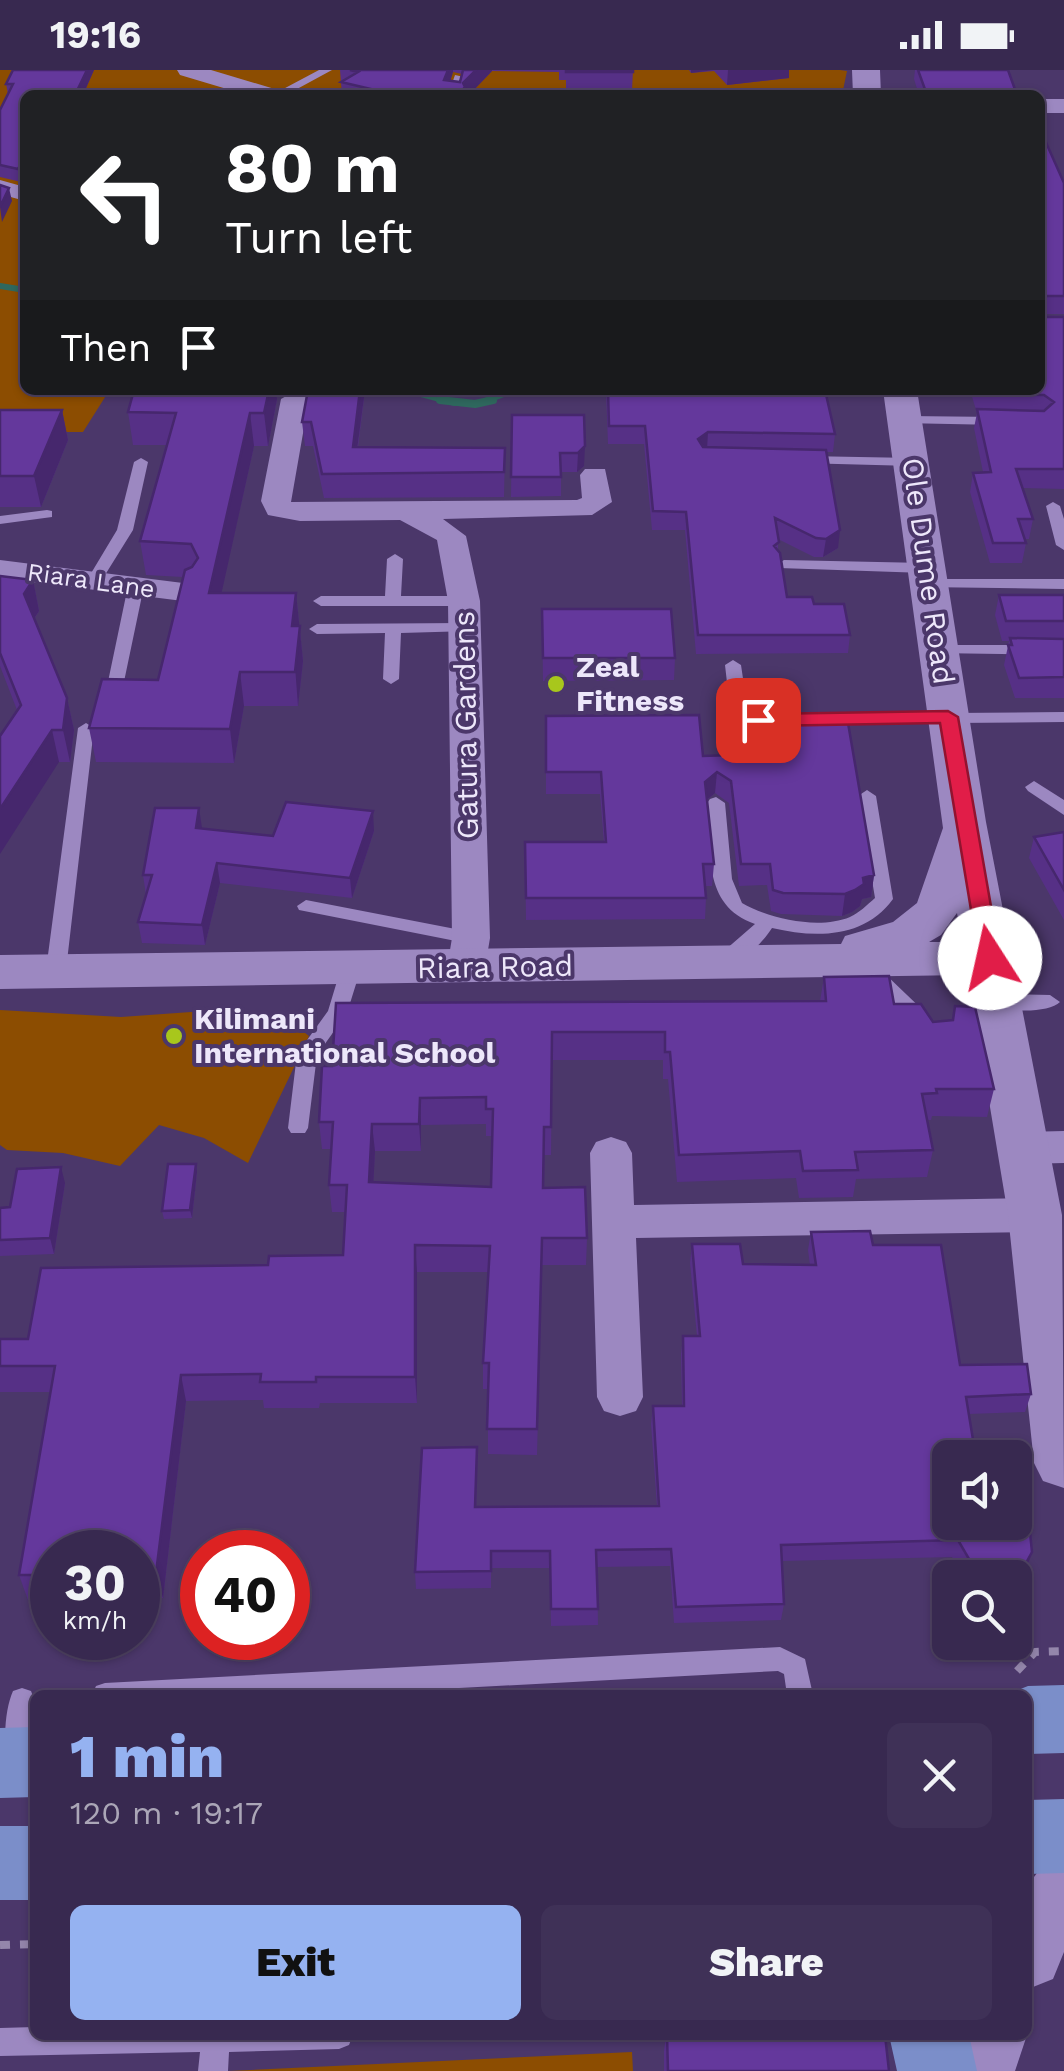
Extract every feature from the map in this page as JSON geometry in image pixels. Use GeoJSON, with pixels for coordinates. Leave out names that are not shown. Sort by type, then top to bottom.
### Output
{"type":"FeatureCollection","features":[{"type":"Feature","properties":{"kind":"main road"},"geometry":{"type":"LineString","coordinates":[[1032,1720],[1064,1718]]}},
{"type":"Feature","properties":{"kind":"main road"},"geometry":{"type":"LineString","coordinates":[[1032,1837],[1064,1836]]}},
{"type":"Feature","properties":{"kind":"main road"},"geometry":{"type":"LineString","coordinates":[[0,1864],[30,1862]]}},
{"type":"Feature","properties":{"kind":"main road"},"geometry":{"type":"LineString","coordinates":[[930,2040],[936,2071]]}},
{"type":"Feature","properties":{"kind":"street"},"geometry":{"type":"LineString","coordinates":[[189,79],[245,90]]}},
{"type":"Feature","properties":{"kind":"street"},"geometry":{"type":"LineString","coordinates":[[295,399],[276,501],[278,509],[582,509],[597,502],[595,475]]}},
{"type":"Feature","properties":{"kind":"street","name":"Ole Dume Road"},"geometry":{"type":"LineString","coordinates":[[906,424],[964,822],[993,980],[1044,1148],[1035,1215],[1064,1463]]}},
{"type":"Feature","properties":{"kind":"street","name":"Gatura Gardens"},"geometry":{"type":"LineString","coordinates":[[406,511],[451,536],[464,614],[468,953]]}},
{"type":"Feature","properties":{"kind":"street","name":"Riara Lane"},"geometry":{"type":"LineString","coordinates":[[4,575],[95,580],[183,592]]}},
{"type":"Feature","properties":{"kind":"street"},"geometry":{"type":"LineString","coordinates":[[809,961],[888,942],[921,928],[944,900],[964,822]]}},
{"type":"Feature","properties":{"kind":"street","name":"Riara Road"},"geometry":{"type":"LineString","coordinates":[[0,972],[351,968],[468,953],[724,962],[870,961],[993,980]]}},
{"type":"Feature","properties":{"kind":"street"},"geometry":{"type":"LineString","coordinates":[[611,1153],[620,1397]]}},
{"type":"Feature","properties":{"kind":"street"},"geometry":{"type":"LineString","coordinates":[[615,1222],[1035,1215]]}},
{"type":"Feature","properties":{"kind":"street"},"geometry":{"type":"LineString","coordinates":[[1032,1945],[1064,1893]]}},
{"type":"Feature","properties":{"kind":"street"},"geometry":{"type":"LineString","coordinates":[[979,2071],[989,2040]]}},
{"type":"Feature","properties":{"kind":"lane"},"geometry":{"type":"LineString","coordinates":[[288,90],[327,70]]}},
{"type":"Feature","properties":{"kind":"lane"},"geometry":{"type":"LineString","coordinates":[[456,90],[460,77]]}},
{"type":"Feature","properties":{"kind":"lane"},"geometry":{"type":"LineString","coordinates":[[782,459],[906,424],[1021,422]]}},
{"type":"Feature","properties":{"kind":"lane"},"geometry":{"type":"LineString","coordinates":[[95,580],[125,530],[141,462]]}},
{"type":"Feature","properties":{"kind":"lane"},"geometry":{"type":"LineString","coordinates":[[1053,506],[1064,545]]}},
{"type":"Feature","properties":{"kind":"lane"},"geometry":{"type":"LineString","coordinates":[[0,520],[47,514]]}},
{"type":"Feature","properties":{"kind":"lane"},"geometry":{"type":"LineString","coordinates":[[393,601],[394,558]]}},
{"type":"Feature","properties":{"kind":"lane"},"geometry":{"type":"LineString","coordinates":[[784,564],[1064,584]]}},
{"type":"Feature","properties":{"kind":"lane"},"geometry":{"type":"LineString","coordinates":[[113,696],[136,586]]}},
{"type":"Feature","properties":{"kind":"lane"},"geometry":{"type":"LineString","coordinates":[[320,601],[393,601],[464,614]]}},
{"type":"Feature","properties":{"kind":"lane"},"geometry":{"type":"LineString","coordinates":[[317,630],[393,628],[464,614]]}},
{"type":"Feature","properties":{"kind":"lane"},"geometry":{"type":"LineString","coordinates":[[391,679],[393,628]]}},
{"type":"Feature","properties":{"kind":"lane"},"geometry":{"type":"LineString","coordinates":[[940,650],[1064,650]]}},
{"type":"Feature","properties":{"kind":"lane"},"geometry":{"type":"LineString","coordinates":[[733,665],[738,709],[744,717],[1064,730]]}},
{"type":"Feature","properties":{"kind":"lane"},"geometry":{"type":"LineString","coordinates":[[949,725],[1064,717]]}},
{"type":"Feature","properties":{"kind":"lane"},"geometry":{"type":"LineString","coordinates":[[56,970],[86,728]]}},
{"type":"Feature","properties":{"kind":"lane"},"geometry":{"type":"LineString","coordinates":[[1034,788],[1064,808]]}},
{"type":"Feature","properties":{"kind":"lane"},"geometry":{"type":"LineString","coordinates":[[716,804],[727,897],[740,912],[765,923],[846,925],[872,913],[884,899],[868,796]]}},
{"type":"Feature","properties":{"kind":"lane"},"geometry":{"type":"LineString","coordinates":[[306,906],[468,953]]}},
{"type":"Feature","properties":{"kind":"lane"},"geometry":{"type":"LineString","coordinates":[[724,962],[759,934],[765,923]]}},
{"type":"Feature","properties":{"kind":"lane"},"geometry":{"type":"LineString","coordinates":[[870,961],[878,982],[936,1032],[936,1041]]}},
{"type":"Feature","properties":{"kind":"lane"},"geometry":{"type":"LineString","coordinates":[[298,1128],[307,1054],[337,1012],[351,968]]}},
{"type":"Feature","properties":{"kind":"lane"},"geometry":{"type":"LineString","coordinates":[[993,980],[1050,1002]]}},
{"type":"Feature","properties":{"kind":"lane"},"geometry":{"type":"LineString","coordinates":[[200,1690],[780,1659],[796,1667],[799,1690]]}},
{"type":"Feature","properties":{"kind":"lane"},"geometry":{"type":"LineString","coordinates":[[0,2042],[58,2040]]}},
{"type":"Feature","properties":{"kind":"lane"},"geometry":{"type":"LineString","coordinates":[[213,2071],[216,2040]]}},
{"type":"Feature","properties":{"kind":"path"},"geometry":{"type":"LineString","coordinates":[[0,1945],[30,1944]]}},
{"type":"Feature","properties":{"kind":"shaded area"},"geometry":{"type":"Polygon","coordinates":[[[0,70],[847,71],[843,90],[20,90],[20,395],[106,395],[83,432],[0,432],[0,70]]]}},
{"type":"Feature","properties":{"kind":"shaded area"},"geometry":{"type":"Polygon","coordinates":[[[0,1010],[121,1017],[205,1011],[282,1015],[309,1036],[248,1163],[204,1138],[159,1125],[120,1166],[63,1153],[7,1150],[0,1145],[0,1010]]]}},
{"type":"Feature","properties":{"kind":"shaded area"},"geometry":{"type":"Polygon","coordinates":[[[632,2052],[633,2071],[229,2071],[632,2052]]]}},
{"type":"Feature","properties":{"kind":"building"},"geometry":{"type":"Polygon","coordinates":[[[13,70],[87,70],[77,90],[20,90],[18,169],[0,165],[0,110],[13,84],[6,84],[13,70]]]}},
{"type":"Feature","properties":{"kind":"building"},"geometry":{"type":"Polygon","coordinates":[[[350,70],[448,70],[444,80],[460,82],[463,70],[476,70],[463,83],[462,90],[375,90],[341,82],[358,72],[350,70]]]}},
{"type":"Feature","properties":{"kind":"building"},"geometry":{"type":"Polygon","coordinates":[[[633,70],[633,72],[566,72],[633,70]]]}},
{"type":"Feature","properties":{"kind":"building"},"geometry":{"type":"Polygon","coordinates":[[[918,70],[1008,70],[1015,90],[925,90],[918,70]]]}},
{"type":"Feature","properties":{"kind":"building"},"geometry":{"type":"Polygon","coordinates":[[[1045,140],[1064,183],[1064,296],[1045,296],[1045,140]]]}},
{"type":"Feature","properties":{"kind":"building"},"geometry":{"type":"Polygon","coordinates":[[[0,185],[9,188],[0,207],[0,185]]]}},
{"type":"Feature","properties":{"kind":"building"},"geometry":{"type":"Polygon","coordinates":[[[1045,317],[1064,317],[1064,469],[1016,469],[1033,519],[1018,519],[1026,543],[993,543],[973,473],[991,472],[977,409],[1044,411],[1054,402],[1044,395],[1045,317]]]}},
{"type":"Feature","properties":{"kind":"building"},"geometry":{"type":"Polygon","coordinates":[[[133,395],[268,395],[264,413],[250,413],[209,593],[296,593],[292,626],[300,626],[295,672],[240,672],[230,729],[89,728],[102,679],[158,680],[185,570],[198,558],[191,544],[140,541],[176,413],[128,412],[133,395]]]}},
{"type":"Feature","properties":{"kind":"building"},"geometry":{"type":"Polygon","coordinates":[[[307,395],[359,395],[353,447],[505,448],[504,472],[322,474],[311,422],[302,422],[307,395]]]}},
{"type":"Feature","properties":{"kind":"building"},"geometry":{"type":"Polygon","coordinates":[[[608,395],[826,395],[835,434],[708,432],[698,439],[703,447],[826,450],[840,530],[826,539],[816,538],[775,518],[779,542],[774,546],[780,553],[787,597],[812,597],[814,604],[844,604],[850,635],[698,635],[686,512],[653,511],[645,426],[609,426],[608,395]]]}},
{"type":"Feature","properties":{"kind":"building"},"geometry":{"type":"Polygon","coordinates":[[[0,410],[62,410],[34,476],[0,476],[0,410]]]}},
{"type":"Feature","properties":{"kind":"building"},"geometry":{"type":"Polygon","coordinates":[[[512,415],[584,415],[585,446],[578,453],[560,453],[561,477],[511,477],[512,415]]]}},
{"type":"Feature","properties":{"kind":"building"},"geometry":{"type":"Polygon","coordinates":[[[0,576],[33,580],[24,594],[67,698],[63,730],[52,730],[0,809],[0,736],[21,705],[0,653],[0,576]]]}},
{"type":"Feature","properties":{"kind":"building"},"geometry":{"type":"Polygon","coordinates":[[[999,595],[1064,595],[1064,621],[1006,621],[999,595]]]}},
{"type":"Feature","properties":{"kind":"building"},"geometry":{"type":"Polygon","coordinates":[[[542,609],[671,609],[675,658],[543,658],[542,609]]]}},
{"type":"Feature","properties":{"kind":"building"},"geometry":{"type":"Polygon","coordinates":[[[1010,638],[1064,639],[1064,677],[1019,678],[1008,645],[1012,645],[1010,638]]]}},
{"type":"Feature","properties":{"kind":"building"},"geometry":{"type":"Polygon","coordinates":[[[699,715],[703,756],[763,754],[758,719],[847,717],[874,875],[863,878],[864,884],[845,894],[773,890],[770,864],[741,864],[731,781],[717,772],[705,782],[714,864],[703,864],[706,898],[526,898],[525,842],[606,842],[601,772],[546,772],[546,716],[699,715]]]}},
{"type":"Feature","properties":{"kind":"building"},"geometry":{"type":"Polygon","coordinates":[[[286,802],[373,811],[350,878],[217,863],[202,925],[138,922],[152,875],[143,875],[155,808],[199,808],[196,828],[273,836],[286,802]]]}},
{"type":"Feature","properties":{"kind":"building"},"geometry":{"type":"Polygon","coordinates":[[[1064,832],[1064,890],[1034,837],[1064,832]]]}},
{"type":"Feature","properties":{"kind":"building"},"geometry":{"type":"Polygon","coordinates":[[[889,976],[894,1004],[921,1004],[933,1022],[953,1020],[955,1006],[975,1007],[994,1089],[936,1089],[937,1093],[922,1094],[933,1150],[855,1152],[858,1170],[803,1171],[800,1151],[679,1155],[665,1032],[552,1032],[551,1127],[544,1127],[543,1188],[585,1187],[587,1238],[542,1238],[537,1429],[487,1429],[489,1363],[483,1363],[490,1246],[415,1245],[415,1377],[316,1377],[316,1382],[260,1382],[261,1374],[181,1375],[160,1541],[160,1530],[30,1530],[30,1575],[19,1575],[55,1366],[0,1366],[0,1339],[28,1339],[41,1268],[268,1265],[269,1256],[343,1255],[347,1185],[329,1185],[333,1122],[319,1122],[322,1066],[332,1066],[336,1003],[826,1001],[824,977],[889,976]],[[486,1097],[420,1098],[419,1124],[372,1124],[369,1182],[491,1187],[493,1109],[486,1109],[486,1097]]]}},
{"type":"Feature","properties":{"kind":"building"},"geometry":{"type":"Polygon","coordinates":[[[168,1164],[196,1164],[190,1210],[162,1211],[168,1164]]]}},
{"type":"Feature","properties":{"kind":"building"},"geometry":{"type":"Polygon","coordinates":[[[61,1167],[50,1238],[0,1240],[0,1208],[10,1207],[17,1169],[61,1167]]]}},
{"type":"Feature","properties":{"kind":"building"},"geometry":{"type":"Polygon","coordinates":[[[870,1231],[873,1245],[941,1245],[960,1365],[1027,1364],[1031,1394],[966,1397],[973,1440],[932,1440],[932,1540],[958,1540],[781,1545],[784,1604],[676,1607],[671,1549],[596,1550],[598,1609],[551,1609],[550,1551],[491,1551],[491,1571],[415,1572],[422,1448],[477,1447],[475,1507],[659,1506],[653,1406],[684,1406],[683,1336],[700,1336],[692,1244],[740,1244],[743,1264],[816,1265],[811,1232],[870,1231]]]}},
{"type":"Feature","properties":{"kind":"building"},"geometry":{"type":"Polygon","coordinates":[[[958,1540],[1031,1540],[1032,1552],[1028,1560],[970,1560],[958,1540]]]}},
{"type":"Feature","properties":{"kind":"building"},"geometry":{"type":"Polygon","coordinates":[[[667,2040],[886,2040],[889,2071],[668,2071],[667,2040]]]}},
{"type":"Feature","properties":{"kind":"waterway"},"geometry":{"type":"LineString","coordinates":[[0,286],[20,289]]}},
{"type":"Feature","properties":{"kind":"waterway"},"geometry":{"type":"LineString","coordinates":[[425,395],[446,401]]}},
{"type":"Feature","properties":{"kind":"waterway"},"geometry":{"type":"LineString","coordinates":[[481,403],[501,395]]}},
{"type":"Feature","properties":{"kind":"waterway"},"geometry":{"type":"LineString","coordinates":[[440,400],[446,401]]}},
{"type":"Feature","properties":{"kind":"waterway"},"geometry":{"type":"LineString","coordinates":[[481,403],[493,400]]}},
{"type":"Feature","properties":{"kind":"waterway"},"geometry":{"type":"LineString","coordinates":[[446,401],[481,403]]}},
{"type":"Feature","properties":{"kind":"waterway"},"geometry":{"type":"LineString","coordinates":[[446,401],[455,403]]}},
{"type":"Feature","properties":{"kind":"place","name":"Zeal Fitness"},"geometry":{"type":"Point","coordinates":[556,684]}},
{"type":"Feature","properties":{"kind":"place","name":"Kilimani International School"},"geometry":{"type":"Point","coordinates":[174,1036]}},
{"type":"Feature","properties":{"kind":"route"},"geometry":{"type":"LineString","coordinates":[[758,720],[948,717],[990,958]]}}]}
